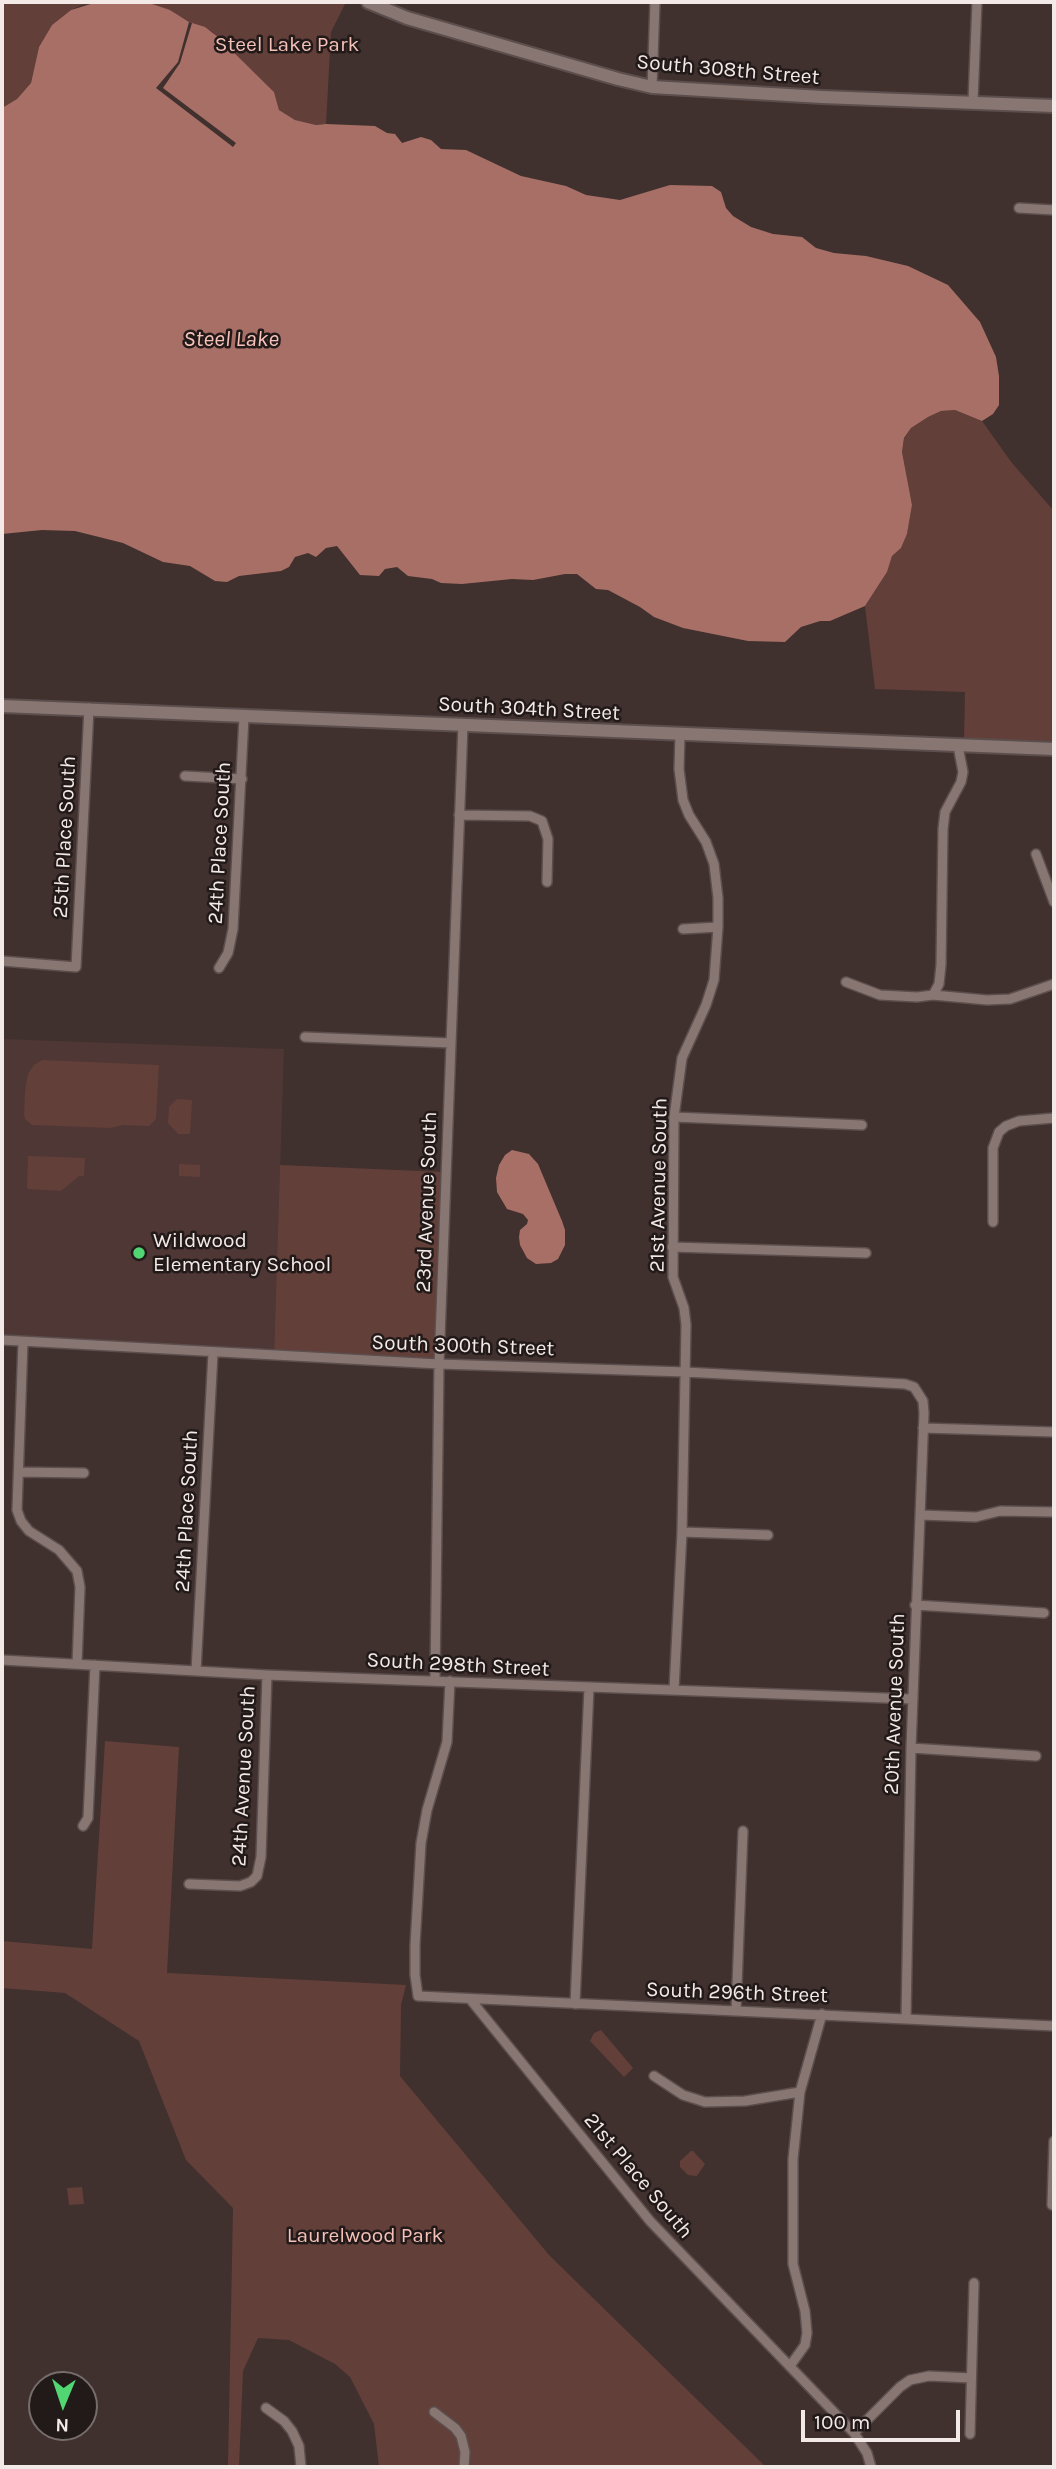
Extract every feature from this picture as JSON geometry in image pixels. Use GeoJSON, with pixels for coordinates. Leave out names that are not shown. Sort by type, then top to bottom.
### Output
{"type":"FeatureCollection","features":[{"type":"Feature","properties":{"kind":"street","name":"South 308th Street"},"geometry":{"type":"LineString","coordinates":[[368,2],[407,18],[652,87],[1054,106]]}},
{"type":"Feature","properties":{"kind":"street"},"geometry":{"type":"LineString","coordinates":[[652,87],[655,2]]}},
{"type":"Feature","properties":{"kind":"street"},"geometry":{"type":"LineString","coordinates":[[973,101],[976,2]]}},
{"type":"Feature","properties":{"kind":"street"},"geometry":{"type":"LineString","coordinates":[[1019,208],[1054,210]]}},
{"type":"Feature","properties":{"kind":"street","name":"South 304th Street"},"geometry":{"type":"LineString","coordinates":[[2,706],[1054,749]]}},
{"type":"Feature","properties":{"kind":"street","name":"25th Place South"},"geometry":{"type":"LineString","coordinates":[[2,961],[76,967],[89,708]]}},
{"type":"Feature","properties":{"kind":"street","name":"24th Place South"},"geometry":{"type":"LineString","coordinates":[[219,968],[228,953],[233,934],[244,717]]}},
{"type":"Feature","properties":{"kind":"street","name":"23rd Avenue South"},"geometry":{"type":"LineString","coordinates":[[435,1680],[439,1364],[463,724]]}},
{"type":"Feature","properties":{"kind":"street","name":"21st Avenue South"},"geometry":{"type":"LineString","coordinates":[[674,1690],[682,1532],[685,1317],[673,1277],[674,1117],[682,1058],[714,980],[718,927],[718,898],[713,864],[706,842],[683,800],[679,779],[680,735]]}},
{"type":"Feature","properties":{"kind":"street"},"geometry":{"type":"LineString","coordinates":[[933,995],[939,984],[941,965],[945,812],[961,782],[963,772],[958,746]]}},
{"type":"Feature","properties":{"kind":"street"},"geometry":{"type":"LineString","coordinates":[[185,776],[242,779]]}},
{"type":"Feature","properties":{"kind":"street"},"geometry":{"type":"LineString","coordinates":[[460,814],[530,816],[542,821],[548,839],[547,882]]}},
{"type":"Feature","properties":{"kind":"street"},"geometry":{"type":"LineString","coordinates":[[1036,855],[1054,902]]}},
{"type":"Feature","properties":{"kind":"street"},"geometry":{"type":"LineString","coordinates":[[683,929],[718,927]]}},
{"type":"Feature","properties":{"kind":"street"},"geometry":{"type":"LineString","coordinates":[[846,982],[880,995],[1010,999],[1054,985]]}},
{"type":"Feature","properties":{"kind":"street"},"geometry":{"type":"LineString","coordinates":[[305,1037],[451,1043]]}},
{"type":"Feature","properties":{"kind":"street"},"geometry":{"type":"LineString","coordinates":[[674,1117],[862,1125]]}},
{"type":"Feature","properties":{"kind":"street"},"geometry":{"type":"LineString","coordinates":[[993,1222],[993,1148],[999,1132],[1019,1121],[1054,1118]]}},
{"type":"Feature","properties":{"kind":"street"},"geometry":{"type":"LineString","coordinates":[[672,1247],[866,1253]]}},
{"type":"Feature","properties":{"kind":"street","name":"South 300th Street"},"geometry":{"type":"LineString","coordinates":[[2,1340],[213,1353],[685,1372],[905,1384],[920,1392]]}},
{"type":"Feature","properties":{"kind":"street"},"geometry":{"type":"LineString","coordinates":[[23,1342],[17,1510],[29,1531],[59,1550],[73,1564],[78,1574],[78,1664]]}},
{"type":"Feature","properties":{"kind":"street","name":"24th Place South"},"geometry":{"type":"LineString","coordinates":[[196,1671],[213,1353]]}},
{"type":"Feature","properties":{"kind":"street","name":"20th Avenue South"},"geometry":{"type":"LineString","coordinates":[[906,2018],[912,1699],[923,1428],[923,1401],[920,1392]]}},
{"type":"Feature","properties":{"kind":"street"},"geometry":{"type":"LineString","coordinates":[[923,1428],[1054,1432]]}},
{"type":"Feature","properties":{"kind":"street"},"geometry":{"type":"LineString","coordinates":[[19,1472],[84,1473]]}},
{"type":"Feature","properties":{"kind":"street"},"geometry":{"type":"LineString","coordinates":[[920,1515],[976,1517],[1000,1511],[1054,1512]]}},
{"type":"Feature","properties":{"kind":"street"},"geometry":{"type":"LineString","coordinates":[[682,1532],[768,1535]]}},
{"type":"Feature","properties":{"kind":"street"},"geometry":{"type":"LineString","coordinates":[[915,1605],[1044,1613]]}},
{"type":"Feature","properties":{"kind":"street","name":"South 298th Street"},"geometry":{"type":"LineString","coordinates":[[2,1660],[267,1675],[912,1699]]}},
{"type":"Feature","properties":{"kind":"street"},"geometry":{"type":"LineString","coordinates":[[83,1826],[88,1818],[95,1665]]}},
{"type":"Feature","properties":{"kind":"street","name":"24th Avenue South"},"geometry":{"type":"LineString","coordinates":[[189,1884],[240,1886],[254,1880],[259,1871],[267,1675]]}},
{"type":"Feature","properties":{"kind":"street","name":"South 296th Street"},"geometry":{"type":"LineString","coordinates":[[450,1681],[447,1742],[427,1810],[421,1843],[415,1945],[418,1996],[1054,2026]]}},
{"type":"Feature","properties":{"kind":"street"},"geometry":{"type":"LineString","coordinates":[[575,2004],[589,1688]]}},
{"type":"Feature","properties":{"kind":"street"},"geometry":{"type":"LineString","coordinates":[[911,1748],[1036,1756]]}},
{"type":"Feature","properties":{"kind":"street"},"geometry":{"type":"LineString","coordinates":[[736,2011],[743,1831]]}},
{"type":"Feature","properties":{"kind":"street","name":"21st Place South"},"geometry":{"type":"LineString","coordinates":[[470,1999],[650,2221],[854,2433],[867,2453],[871,2467]]}},
{"type":"Feature","properties":{"kind":"street"},"geometry":{"type":"LineString","coordinates":[[790,2366],[805,2345],[807,2333],[792,2253],[793,2159],[800,2092],[822,2014]]}},
{"type":"Feature","properties":{"kind":"street"},"geometry":{"type":"LineString","coordinates":[[654,2076],[683,2095],[705,2102],[746,2101],[800,2092]]}},
{"type":"Feature","properties":{"kind":"street"},"geometry":{"type":"LineString","coordinates":[[1052,2205],[1054,2141]]}},
{"type":"Feature","properties":{"kind":"street"},"geometry":{"type":"LineString","coordinates":[[970,2434],[974,2283]]}},
{"type":"Feature","properties":{"kind":"street"},"geometry":{"type":"LineString","coordinates":[[854,2433],[910,2380],[929,2376],[971,2378]]}},
{"type":"Feature","properties":{"kind":"street"},"geometry":{"type":"LineString","coordinates":[[266,2408],[284,2421],[292,2431],[299,2446],[301,2467]]}},
{"type":"Feature","properties":{"kind":"street"},"geometry":{"type":"LineString","coordinates":[[434,2412],[460,2433],[464,2447],[464,2467]]}},
{"type":"Feature","properties":{"kind":"shaded area","name":"Wildwood Elementary School"},"geometry":{"type":"Polygon","coordinates":[[[2,1039],[284,1049],[274,1355],[2,1340],[2,1039]]]}},
{"type":"Feature","properties":{"kind":"green space"},"geometry":{"type":"Polygon","coordinates":[[[2,2],[102,2],[71,10],[52,25],[39,47],[31,83],[17,99],[2,108],[2,2]]]}},
{"type":"Feature","properties":{"kind":"green space","name":"Steel Lake Park"},"geometry":{"type":"Polygon","coordinates":[[[139,2],[346,2],[331,32],[326,124],[316,125],[295,120],[279,110],[274,92],[211,31],[170,10],[139,2]]]}},
{"type":"Feature","properties":{"kind":"green space"},"geometry":{"type":"Polygon","coordinates":[[[955,410],[982,421],[1012,463],[1054,511],[1054,741],[964,739],[965,692],[875,689],[865,606],[907,534],[912,505],[902,452],[904,439],[911,428],[928,417],[941,411],[955,410]]]}},
{"type":"Feature","properties":{"kind":"green space"},"geometry":{"type":"Polygon","coordinates":[[[42,1060],[159,1065],[156,1119],[149,1126],[123,1125],[110,1128],[32,1125],[25,1119],[25,1091],[28,1074],[34,1065],[42,1060]]]}},
{"type":"Feature","properties":{"kind":"green space"},"geometry":{"type":"Polygon","coordinates":[[[177,1099],[192,1100],[190,1134],[178,1134],[168,1123],[169,1107],[177,1099]]]}},
{"type":"Feature","properties":{"kind":"green space"},"geometry":{"type":"Polygon","coordinates":[[[28,1156],[85,1158],[84,1176],[79,1176],[61,1191],[27,1189],[28,1156]]]}},
{"type":"Feature","properties":{"kind":"green space"},"geometry":{"type":"Polygon","coordinates":[[[179,1164],[200,1165],[200,1177],[179,1176],[179,1164]]]}},
{"type":"Feature","properties":{"kind":"green space"},"geometry":{"type":"Polygon","coordinates":[[[280,1165],[444,1172],[439,1364],[274,1355],[280,1165]]]}},
{"type":"Feature","properties":{"kind":"green space","name":"Laurelwood Park"},"geometry":{"type":"Polygon","coordinates":[[[105,1741],[179,1747],[167,1973],[406,1985],[401,2005],[400,2076],[549,2255],[766,2467],[379,2467],[374,2424],[350,2377],[335,2364],[289,2340],[258,2338],[243,2371],[239,2467],[228,2467],[233,2208],[186,2160],[139,2041],[65,1993],[2,1988],[2,1941],[92,1949],[105,1741]]]}},
{"type":"Feature","properties":{"kind":"green space"},"geometry":{"type":"Polygon","coordinates":[[[601,2030],[633,2068],[624,2077],[590,2041],[594,2033],[601,2030]]]}},
{"type":"Feature","properties":{"kind":"green space"},"geometry":{"type":"Polygon","coordinates":[[[691,2151],[705,2164],[697,2176],[688,2175],[680,2167],[680,2161],[691,2151]]]}},
{"type":"Feature","properties":{"kind":"green space"},"geometry":{"type":"Polygon","coordinates":[[[82,2187],[84,2204],[69,2205],[67,2188],[82,2187]]]}},
{"type":"Feature","properties":{"kind":"water","name":"Steel Lake"},"geometry":{"type":"Polygon","coordinates":[[[97,2],[149,3],[205,27],[274,92],[279,110],[295,120],[316,125],[375,126],[395,134],[402,143],[421,137],[431,140],[441,149],[466,150],[521,176],[566,186],[586,195],[620,200],[670,185],[712,186],[721,192],[726,208],[733,216],[751,227],[773,234],[802,237],[816,248],[834,253],[866,256],[908,266],[948,285],[980,322],[996,357],[999,405],[993,414],[982,421],[955,410],[941,411],[911,428],[904,438],[902,452],[912,505],[907,534],[901,548],[892,556],[887,572],[865,606],[830,621],[801,627],[785,642],[748,641],[683,628],[654,617],[608,590],[596,589],[577,574],[533,580],[512,579],[462,584],[408,576],[397,567],[385,569],[379,576],[360,575],[337,546],[326,548],[316,557],[308,553],[295,557],[289,567],[281,571],[239,576],[227,582],[215,581],[190,566],[163,562],[123,543],[75,531],[42,530],[2,534],[2,108],[17,99],[31,83],[39,47],[52,25],[71,10],[97,2]]]}},
{"type":"Feature","properties":{"kind":"water"},"geometry":{"type":"Polygon","coordinates":[[[512,1150],[529,1154],[538,1164],[562,1221],[565,1245],[558,1259],[551,1263],[536,1264],[527,1258],[519,1237],[520,1230],[528,1220],[523,1214],[507,1209],[497,1192],[499,1165],[512,1150]]]}},
{"type":"Feature","properties":{"kind":"pier"},"geometry":{"type":"Polygon","coordinates":[[[189,22],[192,23],[180,63],[163,88],[236,143],[233,147],[156,88],[178,62],[189,22]]]}},
{"type":"Feature","properties":{"kind":"place","name":"Wildwood Elementary School"},"geometry":{"type":"Point","coordinates":[139,1253]}}]}
